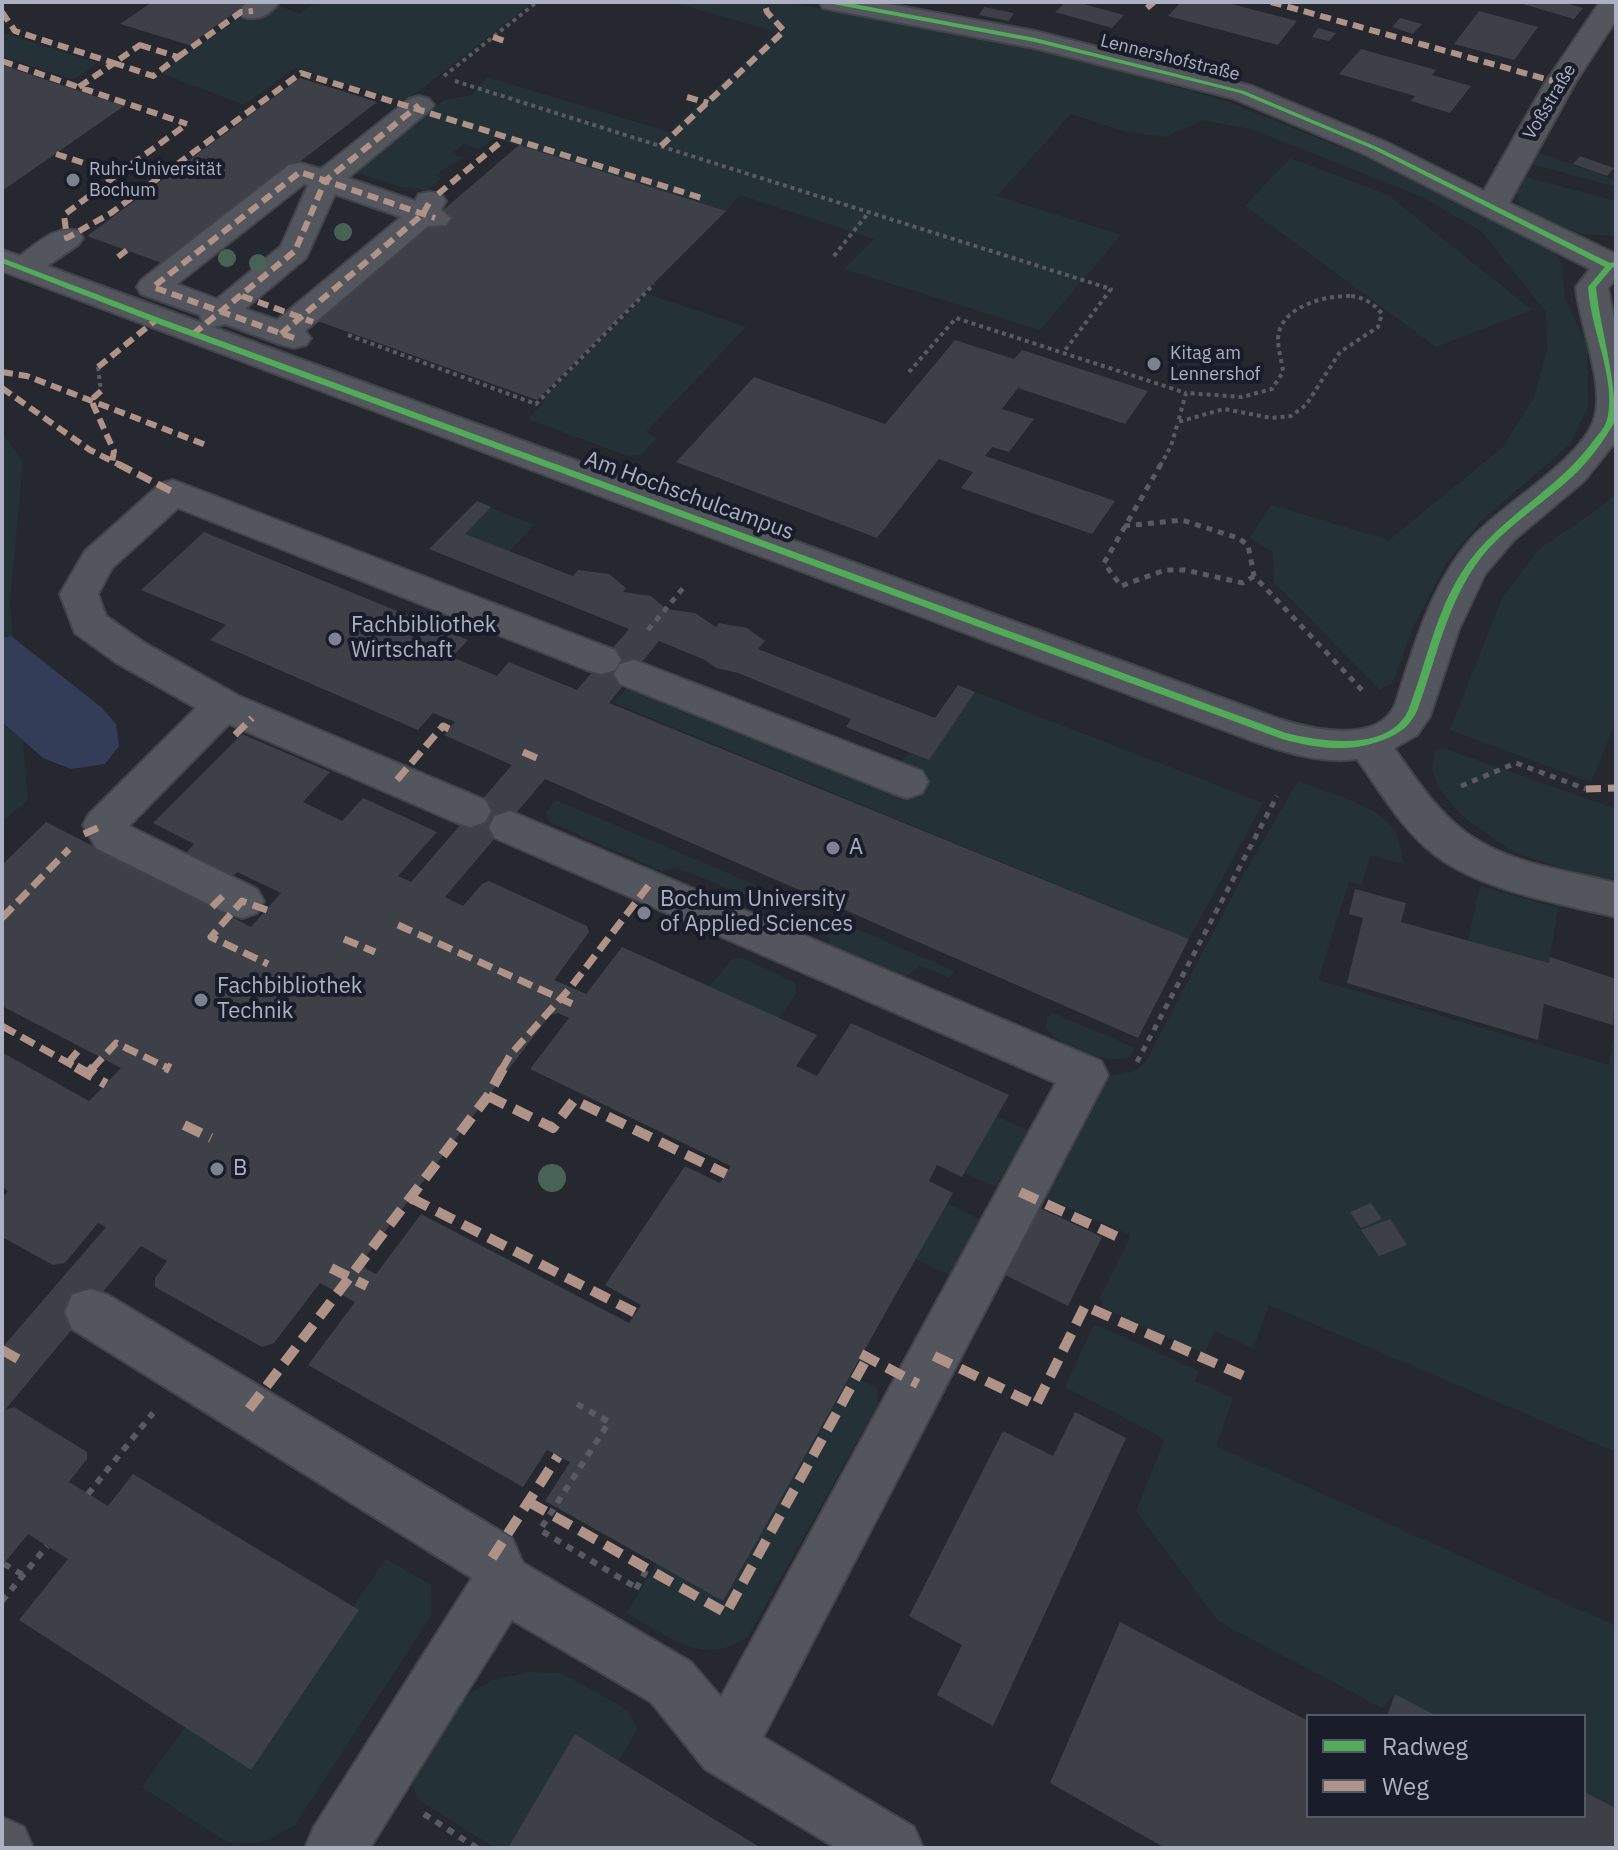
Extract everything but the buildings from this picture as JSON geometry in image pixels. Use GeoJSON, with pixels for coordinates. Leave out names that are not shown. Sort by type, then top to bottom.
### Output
{"type":"FeatureCollection","features":[{"type":"Feature","properties":{"kind":"street","name":"Lennershofstraße"},"geometry":{"type":"LineString","coordinates":[[833,2],[890,7],[1242,92],[1375,148],[1613,265]]}},
{"type":"Feature","properties":{"kind":"street","name":"Voßstraße"},"geometry":{"type":"LineString","coordinates":[[1492,205],[1560,83],[1614,2]]}},
{"type":"Feature","properties":{"kind":"street"},"geometry":{"type":"LineString","coordinates":[[226,308],[295,251],[325,181],[419,105]]}},
{"type":"Feature","properties":{"kind":"street"},"geometry":{"type":"LineString","coordinates":[[300,172],[325,181],[429,211],[297,328],[153,287],[164,273],[264,195],[300,172]]}},
{"type":"Feature","properties":{"kind":"street"},"geometry":{"type":"LineString","coordinates":[[12,264],[67,238]]}},
{"type":"Feature","properties":{"kind":"street","name":"Am Hochschulcampus"},"geometry":{"type":"LineString","coordinates":[[12,264],[156,320],[1290,738],[1332,747],[1368,743]]}},
{"type":"Feature","properties":{"kind":"street"},"geometry":{"type":"LineString","coordinates":[[1613,265],[1592,287],[1593,308],[1609,351],[1614,387],[1612,419],[1592,452],[1569,478],[1506,529],[1474,561],[1447,605],[1410,717],[1402,727],[1368,743],[1412,804],[1450,845],[1488,864],[1616,900]]}},
{"type":"Feature","properties":{"kind":"street"},"geometry":{"type":"LineString","coordinates":[[726,1748],[1085,1075],[225,706],[129,652],[89,623],[79,594],[98,560],[173,492],[617,667],[874,754],[907,782]]}},
{"type":"Feature","properties":{"kind":"street"},"geometry":{"type":"LineString","coordinates":[[225,706],[203,724],[104,825],[111,836],[242,901]]}},
{"type":"Feature","properties":{"kind":"street"},"geometry":{"type":"LineString","coordinates":[[90,1312],[492,1558],[503,1583],[671,1682],[726,1748],[893,1848]]}},
{"type":"Feature","properties":{"kind":"street"},"geometry":{"type":"LineString","coordinates":[[335,1848],[503,1583]]}},
{"type":"Feature","properties":{"kind":"path"},"geometry":{"type":"LineString","coordinates":[[537,2],[443,77],[1111,289],[1063,353]]}},
{"type":"Feature","properties":{"kind":"path"},"geometry":{"type":"LineString","coordinates":[[834,256],[869,212]]}},
{"type":"Feature","properties":{"kind":"path"},"geometry":{"type":"LineString","coordinates":[[297,328],[536,404],[654,284]]}},
{"type":"Feature","properties":{"kind":"path"},"geometry":{"type":"LineString","coordinates":[[909,372],[956,318],[1186,393],[1255,396],[1270,391],[1281,380],[1285,366],[1277,337],[1283,323],[1295,311],[1335,296],[1360,297],[1376,305],[1382,314],[1378,327],[1340,352],[1306,405],[1291,416],[1271,418],[1224,409],[1177,422]]}},
{"type":"Feature","properties":{"kind":"path"},"geometry":{"type":"LineString","coordinates":[[98,367],[101,391]]}},
{"type":"Feature","properties":{"kind":"path"},"geometry":{"type":"LineString","coordinates":[[1186,393],[1171,446],[1104,563],[1121,586],[1165,570],[1185,570],[1243,583],[1254,576]]}},
{"type":"Feature","properties":{"kind":"path"},"geometry":{"type":"LineString","coordinates":[[1123,527],[1182,520],[1238,538],[1248,545],[1254,576],[1362,690]]}},
{"type":"Feature","properties":{"kind":"path"},"geometry":{"type":"LineString","coordinates":[[648,630],[684,587]]}},
{"type":"Feature","properties":{"kind":"path"},"geometry":{"type":"LineString","coordinates":[[1412,804],[1516,763],[1586,789]]}},
{"type":"Feature","properties":{"kind":"path"},"geometry":{"type":"LineString","coordinates":[[1142,1051],[1277,796]]}},
{"type":"Feature","properties":{"kind":"path"},"geometry":{"type":"LineString","coordinates":[[88,1494],[186,1371]]}},
{"type":"Feature","properties":{"kind":"path"},"geometry":{"type":"LineString","coordinates":[[577,1404],[609,1422],[540,1530],[637,1588]]}},
{"type":"Feature","properties":{"kind":"path"},"geometry":{"type":"LineString","coordinates":[[2,1601],[47,1546]]}},
{"type":"Feature","properties":{"kind":"path"},"geometry":{"type":"LineString","coordinates":[[4,1564],[23,1575]]}},
{"type":"Feature","properties":{"kind":"shaded area"},"geometry":{"type":"Polygon","coordinates":[[[315,2],[533,2],[405,102],[295,68],[244,105],[161,73],[244,14],[262,19],[279,6],[300,14],[315,2]]]}},
{"type":"Feature","properties":{"kind":"shaded area"},"geometry":{"type":"Polygon","coordinates":[[[671,2],[785,2],[1018,45],[1228,102],[1363,156],[1549,247],[1561,262],[1565,298],[1587,345],[1588,407],[1570,444],[1480,522],[1446,563],[1412,629],[1393,682],[1380,690],[1274,582],[1273,552],[1250,538],[1271,505],[1389,540],[1503,447],[1534,397],[1547,351],[1546,312],[1481,231],[1420,196],[1251,129],[1202,120],[1166,137],[1127,132],[1071,114],[997,196],[1121,235],[1040,330],[844,269],[874,239],[740,195],[726,211],[494,138],[480,149],[463,144],[451,154],[463,158],[435,175],[442,178],[427,191],[398,186],[354,172],[444,100],[472,95],[487,77],[669,132],[777,32],[671,2]]]}},
{"type":"Feature","properties":{"kind":"shaded area"},"geometry":{"type":"Polygon","coordinates":[[[2,35],[97,63],[73,80],[2,56],[2,35]]]}},
{"type":"Feature","properties":{"kind":"shaded area"},"geometry":{"type":"Polygon","coordinates":[[[1539,153],[1616,180],[1616,187],[1531,164],[1539,153]]]}},
{"type":"Feature","properties":{"kind":"shaded area"},"geometry":{"type":"Polygon","coordinates":[[[1290,158],[1388,195],[1532,310],[1436,347],[1245,206],[1290,158]]]}},
{"type":"Feature","properties":{"kind":"shaded area"},"geometry":{"type":"Polygon","coordinates":[[[1522,176],[1616,201],[1616,236],[1581,234],[1520,208],[1516,190],[1522,176]]]}},
{"type":"Feature","properties":{"kind":"shaded area"},"geometry":{"type":"Polygon","coordinates":[[[647,294],[746,327],[646,432],[657,438],[642,454],[628,456],[528,419],[544,403],[543,399],[647,294]]]}},
{"type":"Feature","properties":{"kind":"shaded area"},"geometry":{"type":"Polygon","coordinates":[[[2,433],[23,461],[10,602],[28,800],[2,822],[2,433]]]}},
{"type":"Feature","properties":{"kind":"shaded area"},"geometry":{"type":"Polygon","coordinates":[[[1616,494],[1616,721],[1591,782],[1450,730],[1502,598],[1540,548],[1616,494]]]}},
{"type":"Feature","properties":{"kind":"shaded area"},"geometry":{"type":"Polygon","coordinates":[[[488,507],[534,525],[503,558],[456,539],[488,507]]]}},
{"type":"Feature","properties":{"kind":"shaded area"},"geometry":{"type":"Polygon","coordinates":[[[636,678],[887,783],[909,752],[929,759],[975,692],[1263,803],[1189,939],[614,703],[636,678]]]}},
{"type":"Feature","properties":{"kind":"shaded area"},"geometry":{"type":"Polygon","coordinates":[[[1445,749],[1616,809],[1616,885],[1513,852],[1461,815],[1438,787],[1432,769],[1435,751],[1445,749]]]}},
{"type":"Feature","properties":{"kind":"shaded area"},"geometry":{"type":"Polygon","coordinates":[[[1298,781],[1359,804],[1381,816],[1395,832],[1404,864],[1370,855],[1362,885],[1349,882],[1318,980],[1609,1065],[1616,1023],[1616,1452],[1269,1305],[1253,1348],[1214,1331],[1205,1354],[1104,1308],[1100,1297],[1131,1235],[1043,1197],[1101,1077],[1133,1072],[1145,1063],[1244,874],[1298,781]]]}},
{"type":"Feature","properties":{"kind":"shaded area"},"geometry":{"type":"Polygon","coordinates":[[[556,800],[763,889],[749,897],[678,868],[662,871],[550,822],[546,812],[556,800]]]}},
{"type":"Feature","properties":{"kind":"shaded area"},"geometry":{"type":"Polygon","coordinates":[[[1480,886],[1558,908],[1549,963],[1468,941],[1480,886]]]}},
{"type":"Feature","properties":{"kind":"shaded area"},"geometry":{"type":"Polygon","coordinates":[[[824,915],[954,971],[950,978],[919,965],[915,971],[898,980],[825,949],[831,939],[812,930],[824,915]]]}},
{"type":"Feature","properties":{"kind":"shaded area"},"geometry":{"type":"Polygon","coordinates":[[[742,958],[795,983],[796,994],[779,1018],[709,987],[732,959],[742,958]]]}},
{"type":"Feature","properties":{"kind":"shaded area"},"geometry":{"type":"Polygon","coordinates":[[[1053,1013],[1135,1048],[1129,1058],[1119,1059],[1096,1056],[1073,1048],[1046,1029],[1047,1017],[1053,1013]]]}},
{"type":"Feature","properties":{"kind":"shaded area"},"geometry":{"type":"Polygon","coordinates":[[[996,1116],[1028,1130],[996,1187],[965,1173],[996,1116]]]}},
{"type":"Feature","properties":{"kind":"shaded area"},"geometry":{"type":"Polygon","coordinates":[[[947,1203],[979,1219],[949,1275],[916,1259],[947,1203]]]}},
{"type":"Feature","properties":{"kind":"shaded area"},"geometry":{"type":"Polygon","coordinates":[[[1094,1324],[1199,1371],[1195,1381],[1233,1398],[1216,1446],[1616,1626],[1616,1808],[1586,1793],[1586,1714],[1433,1714],[1395,1694],[1382,1708],[1218,1621],[1136,1511],[1165,1439],[1065,1387],[1094,1324]]]}},
{"type":"Feature","properties":{"kind":"shaded area"},"geometry":{"type":"Polygon","coordinates":[[[850,1375],[877,1388],[878,1404],[749,1635],[733,1645],[702,1649],[672,1639],[627,1613],[657,1563],[850,1375]]]}},
{"type":"Feature","properties":{"kind":"shaded area"},"geometry":{"type":"Polygon","coordinates":[[[386,1559],[431,1585],[431,1616],[294,1826],[259,1843],[227,1842],[142,1787],[185,1727],[251,1770],[358,1611],[353,1607],[386,1559]]]}},
{"type":"Feature","properties":{"kind":"shaded area"},"geometry":{"type":"Polygon","coordinates":[[[530,1672],[561,1673],[628,1710],[637,1729],[619,1761],[575,1735],[508,1848],[495,1848],[417,1799],[413,1784],[462,1699],[492,1680],[530,1672]]]}},
{"type":"Feature","properties":{"kind":"water"},"geometry":{"type":"Polygon","coordinates":[[[11,636],[101,707],[116,724],[119,746],[105,764],[71,769],[43,758],[2,722],[2,638],[11,636]]]}},
{"type":"Feature","properties":{"kind":"marked path"},"geometry":{"type":"LineString","coordinates":[[661,146],[784,31],[767,12],[764,2]]}},
{"type":"Feature","properties":{"kind":"marked path"},"geometry":{"type":"LineString","coordinates":[[1147,8],[1154,2]]}},
{"type":"Feature","properties":{"kind":"marked path"},"geometry":{"type":"LineString","coordinates":[[1271,2],[1560,83]]}},
{"type":"Feature","properties":{"kind":"marked path"},"geometry":{"type":"LineString","coordinates":[[178,57],[241,12],[253,11]]}},
{"type":"Feature","properties":{"kind":"marked path"},"geometry":{"type":"LineString","coordinates":[[2,12],[15,31],[153,76],[178,57],[140,45],[79,87]]}},
{"type":"Feature","properties":{"kind":"marked path"},"geometry":{"type":"LineString","coordinates":[[493,37],[507,42]]}},
{"type":"Feature","properties":{"kind":"marked path"},"geometry":{"type":"LineString","coordinates":[[2,61],[187,124]]}},
{"type":"Feature","properties":{"kind":"marked path"},"geometry":{"type":"LineString","coordinates":[[56,154],[118,174],[64,215],[67,238],[111,213],[301,73],[705,199]]}},
{"type":"Feature","properties":{"kind":"marked path"},"geometry":{"type":"LineString","coordinates":[[687,97],[708,103]]}},
{"type":"Feature","properties":{"kind":"marked path"},"geometry":{"type":"LineString","coordinates":[[193,334],[295,251],[325,181],[419,105]]}},
{"type":"Feature","properties":{"kind":"marked path"},"geometry":{"type":"LineString","coordinates":[[118,174],[187,124]]}},
{"type":"Feature","properties":{"kind":"marked path"},"geometry":{"type":"LineString","coordinates":[[438,194],[502,141]]}},
{"type":"Feature","properties":{"kind":"marked path"},"geometry":{"type":"LineString","coordinates":[[294,338],[153,287],[300,172],[435,218]]}},
{"type":"Feature","properties":{"kind":"marked path"},"geometry":{"type":"LineString","coordinates":[[281,334],[423,214],[430,201]]}},
{"type":"Feature","properties":{"kind":"marked path"},"geometry":{"type":"LineString","coordinates":[[118,257],[127,250]]}},
{"type":"Feature","properties":{"kind":"marked path"},"geometry":{"type":"LineString","coordinates":[[242,296],[313,322]]}},
{"type":"Feature","properties":{"kind":"marked path"},"geometry":{"type":"LineString","coordinates":[[98,367],[156,320]]}},
{"type":"Feature","properties":{"kind":"marked path"},"geometry":{"type":"LineString","coordinates":[[2,372],[27,376],[206,445]]}},
{"type":"Feature","properties":{"kind":"marked path"},"geometry":{"type":"LineString","coordinates":[[2,388],[90,450],[173,492]]}},
{"type":"Feature","properties":{"kind":"marked path"},"geometry":{"type":"LineString","coordinates":[[101,391],[91,400],[114,451],[112,462]]}},
{"type":"Feature","properties":{"kind":"marked path"},"geometry":{"type":"LineString","coordinates":[[235,735],[252,718]]}},
{"type":"Feature","properties":{"kind":"marked path"},"geometry":{"type":"LineString","coordinates":[[397,780],[443,726],[449,729]]}},
{"type":"Feature","properties":{"kind":"marked path"},"geometry":{"type":"LineString","coordinates":[[523,752],[539,759]]}},
{"type":"Feature","properties":{"kind":"marked path"},"geometry":{"type":"LineString","coordinates":[[1586,789],[1616,788]]}},
{"type":"Feature","properties":{"kind":"marked path"},"geometry":{"type":"LineString","coordinates":[[84,834],[104,825]]}},
{"type":"Feature","properties":{"kind":"marked path"},"geometry":{"type":"LineString","coordinates":[[2,918],[69,849]]}},
{"type":"Feature","properties":{"kind":"marked path"},"geometry":{"type":"LineString","coordinates":[[249,1409],[488,1096],[510,1055],[571,987],[649,885]]}},
{"type":"Feature","properties":{"kind":"marked path"},"geometry":{"type":"LineString","coordinates":[[212,907],[225,894]]}},
{"type":"Feature","properties":{"kind":"marked path"},"geometry":{"type":"LineString","coordinates":[[267,910],[242,901],[211,937],[268,964]]}},
{"type":"Feature","properties":{"kind":"marked path"},"geometry":{"type":"LineString","coordinates":[[398,925],[577,1006]]}},
{"type":"Feature","properties":{"kind":"marked path"},"geometry":{"type":"LineString","coordinates":[[344,939],[375,952]]}},
{"type":"Feature","properties":{"kind":"marked path"},"geometry":{"type":"LineString","coordinates":[[2,1026],[106,1084]]}},
{"type":"Feature","properties":{"kind":"marked path"},"geometry":{"type":"LineString","coordinates":[[88,1074],[116,1043],[170,1069]]}},
{"type":"Feature","properties":{"kind":"marked path"},"geometry":{"type":"LineString","coordinates":[[68,1063],[82,1046]]}},
{"type":"Feature","properties":{"kind":"marked path"},"geometry":{"type":"LineString","coordinates":[[488,1096],[553,1128],[574,1100],[726,1174]]}},
{"type":"Feature","properties":{"kind":"marked path"},"geometry":{"type":"LineString","coordinates":[[184,1125],[211,1138]]}},
{"type":"Feature","properties":{"kind":"marked path"},"geometry":{"type":"LineString","coordinates":[[1020,1192],[1118,1237]]}},
{"type":"Feature","properties":{"kind":"marked path"},"geometry":{"type":"LineString","coordinates":[[411,1198],[636,1313]]}},
{"type":"Feature","properties":{"kind":"marked path"},"geometry":{"type":"LineString","coordinates":[[331,1268],[367,1286]]}},
{"type":"Feature","properties":{"kind":"marked path"},"geometry":{"type":"LineString","coordinates":[[934,1356],[1036,1405],[1085,1306],[1244,1376]]}},
{"type":"Feature","properties":{"kind":"marked path"},"geometry":{"type":"LineString","coordinates":[[2,1350],[18,1359]]}},
{"type":"Feature","properties":{"kind":"marked path"},"geometry":{"type":"LineString","coordinates":[[861,1354],[918,1384]]}},
{"type":"Feature","properties":{"kind":"marked path"},"geometry":{"type":"LineString","coordinates":[[529,1502],[726,1613],[867,1358]]}},
{"type":"Feature","properties":{"kind":"marked path"},"geometry":{"type":"LineString","coordinates":[[492,1558],[558,1456]]}},
{"type":"Feature","properties":{"kind":"cycle path"},"geometry":{"type":"LineString","coordinates":[[833,2],[1035,40],[1242,92],[1375,148],[1609,266]]}},
{"type":"Feature","properties":{"kind":"cycle path"},"geometry":{"type":"LineString","coordinates":[[2,260],[156,320],[1265,729],[1305,742],[1326,745],[1367,742],[1387,735],[1406,722],[1415,705],[1445,616],[1471,565],[1501,531],[1587,457],[1609,426],[1612,383],[1592,287],[1609,266],[1616,264]]}},
{"type":"Feature","properties":{"kind":"place","name":"Ruhr-Universität Bochum"},"geometry":{"type":"Point","coordinates":[73,180]}},
{"type":"Feature","properties":{"kind":"place","name":"Kitag am Lennershof"},"geometry":{"type":"Point","coordinates":[1154,364]}},
{"type":"Feature","properties":{"kind":"place","name":"Fachbibliothek Wirtschaft"},"geometry":{"type":"Point","coordinates":[335,639]}},
{"type":"Feature","properties":{"kind":"place","name":"A"},"geometry":{"type":"Point","coordinates":[833,848]}},
{"type":"Feature","properties":{"kind":"place","name":"Bochum University of Applied Sciences"},"geometry":{"type":"Point","coordinates":[644,913]}},
{"type":"Feature","properties":{"kind":"place","name":"Fachbibliothek Technik"},"geometry":{"type":"Point","coordinates":[201,1000]}},
{"type":"Feature","properties":{"kind":"place","name":"B"},"geometry":{"type":"Point","coordinates":[217,1169]}}]}
